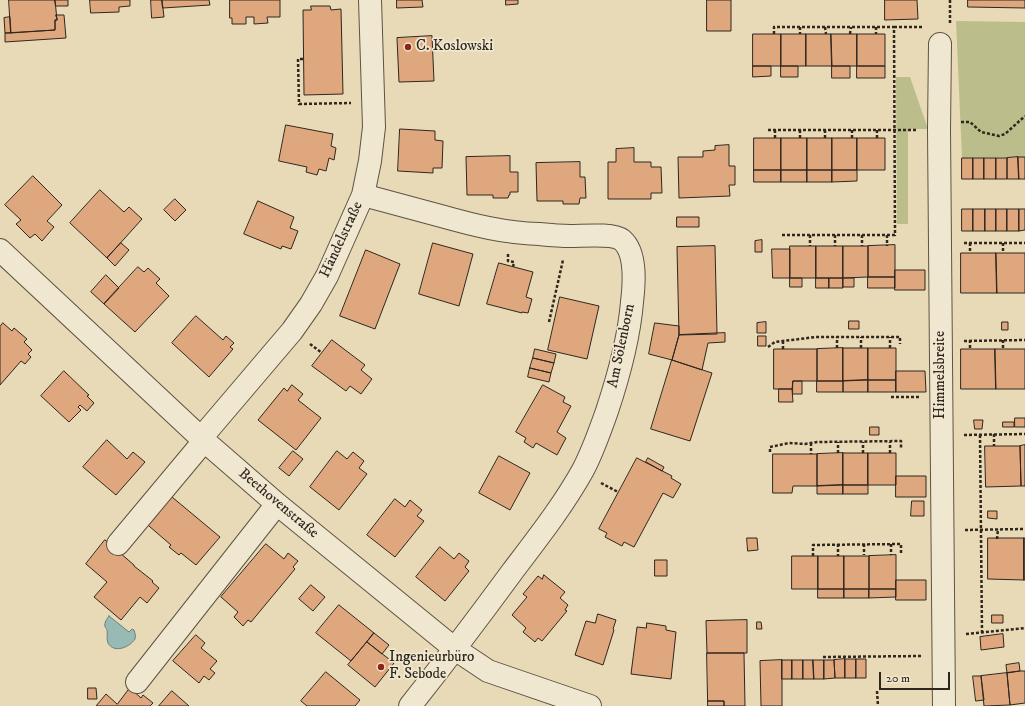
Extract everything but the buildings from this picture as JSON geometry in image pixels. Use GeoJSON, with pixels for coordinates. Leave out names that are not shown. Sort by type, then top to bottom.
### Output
{"type":"FeatureCollection","features":[{"type":"Feature","properties":{"kind":"street","name":"Händelstraße"},"geometry":{"type":"LineString","coordinates":[[118,544],[292,331],[311,304],[327,276],[363,195],[370,161],[374,127],[370,0]]}},
{"type":"Feature","properties":{"kind":"street","name":"Himmelsbreite"},"geometry":{"type":"LineString","coordinates":[[944,706],[939,130],[945,36]]}},
{"type":"Feature","properties":{"kind":"street","name":"Am Sölenborn"},"geometry":{"type":"LineString","coordinates":[[363,195],[500,230],[526,234],[616,237],[623,241],[629,251],[633,263],[634,282],[631,320],[623,359],[599,435],[583,469],[561,506],[544,530],[455,649],[410,706]]}},
{"type":"Feature","properties":{"kind":"street","name":"Beethovenstraße"},"geometry":{"type":"LineString","coordinates":[[0,250],[202,440],[277,504],[455,649],[488,671],[590,706]]}},
{"type":"Feature","properties":{"kind":"street"},"geometry":{"type":"LineString","coordinates":[[137,682],[277,504]]}},
{"type":"Feature","properties":{"kind":"path"},"geometry":{"type":"LineString","coordinates":[[945,36],[950,0]]}},
{"type":"Feature","properties":{"kind":"path"},"geometry":{"type":"LineString","coordinates":[[800,27],[800,34]]}},
{"type":"Feature","properties":{"kind":"path"},"geometry":{"type":"LineString","coordinates":[[825,27],[826,34]]}},
{"type":"Feature","properties":{"kind":"path"},"geometry":{"type":"LineString","coordinates":[[850,34],[851,27]]}},
{"type":"Feature","properties":{"kind":"path"},"geometry":{"type":"LineString","coordinates":[[876,27],[876,34]]}},
{"type":"Feature","properties":{"kind":"path"},"geometry":{"type":"LineString","coordinates":[[774,34],[774,28],[894,27],[895,235]]}},
{"type":"Feature","properties":{"kind":"path"},"geometry":{"type":"LineString","coordinates":[[303,59],[298,59],[299,104],[373,102]]}},
{"type":"Feature","properties":{"kind":"path"},"geometry":{"type":"LineString","coordinates":[[768,130],[939,130],[960,122],[970,122],[981,132],[999,136],[1005,134],[1025,116]]}},
{"type":"Feature","properties":{"kind":"path"},"geometry":{"type":"LineString","coordinates":[[775,130],[775,138]]}},
{"type":"Feature","properties":{"kind":"path"},"geometry":{"type":"LineString","coordinates":[[800,130],[800,138]]}},
{"type":"Feature","properties":{"kind":"path"},"geometry":{"type":"LineString","coordinates":[[825,130],[825,138]]}},
{"type":"Feature","properties":{"kind":"path"},"geometry":{"type":"LineString","coordinates":[[852,130],[852,138]]}},
{"type":"Feature","properties":{"kind":"path"},"geometry":{"type":"LineString","coordinates":[[877,130],[877,138]]}},
{"type":"Feature","properties":{"kind":"path"},"geometry":{"type":"LineString","coordinates":[[782,235],[900,235]]}},
{"type":"Feature","properties":{"kind":"path"},"geometry":{"type":"LineString","coordinates":[[810,235],[810,246]]}},
{"type":"Feature","properties":{"kind":"path"},"geometry":{"type":"LineString","coordinates":[[836,235],[836,246]]}},
{"type":"Feature","properties":{"kind":"path"},"geometry":{"type":"LineString","coordinates":[[862,235],[862,246]]}},
{"type":"Feature","properties":{"kind":"path"},"geometry":{"type":"LineString","coordinates":[[887,235],[887,246]]}},
{"type":"Feature","properties":{"kind":"path"},"geometry":{"type":"LineString","coordinates":[[549,322],[569,236]]}},
{"type":"Feature","properties":{"kind":"path"},"geometry":{"type":"LineString","coordinates":[[940,243],[1025,243]]}},
{"type":"Feature","properties":{"kind":"path"},"geometry":{"type":"LineString","coordinates":[[970,243],[970,253]]}},
{"type":"Feature","properties":{"kind":"path"},"geometry":{"type":"LineString","coordinates":[[1003,243],[1003,253]]}},
{"type":"Feature","properties":{"kind":"path"},"geometry":{"type":"LineString","coordinates":[[768,347],[775,342],[816,337],[900,337],[900,344]]}},
{"type":"Feature","properties":{"kind":"path"},"geometry":{"type":"LineString","coordinates":[[837,337],[837,348]]}},
{"type":"Feature","properties":{"kind":"path"},"geometry":{"type":"LineString","coordinates":[[861,337],[861,348]]}},
{"type":"Feature","properties":{"kind":"path"},"geometry":{"type":"LineString","coordinates":[[890,337],[890,348]]}},
{"type":"Feature","properties":{"kind":"path"},"geometry":{"type":"LineString","coordinates":[[970,340],[970,349]]}},
{"type":"Feature","properties":{"kind":"path"},"geometry":{"type":"LineString","coordinates":[[941,344],[970,340],[1025,340]]}},
{"type":"Feature","properties":{"kind":"path"},"geometry":{"type":"LineString","coordinates":[[1003,340],[1003,349]]}},
{"type":"Feature","properties":{"kind":"path"},"geometry":{"type":"LineString","coordinates":[[783,341],[783,349]]}},
{"type":"Feature","properties":{"kind":"path"},"geometry":{"type":"LineString","coordinates":[[891,397],[941,396]]}},
{"type":"Feature","properties":{"kind":"path"},"geometry":{"type":"LineString","coordinates":[[994,434],[994,446]]}},
{"type":"Feature","properties":{"kind":"path"},"geometry":{"type":"LineString","coordinates":[[941,435],[1025,434]]}},
{"type":"Feature","properties":{"kind":"path"},"geometry":{"type":"LineString","coordinates":[[980,435],[982,633]]}},
{"type":"Feature","properties":{"kind":"path"},"geometry":{"type":"LineString","coordinates":[[770,452],[770,447],[789,443],[805,444],[817,442],[901,442],[901,448]]}},
{"type":"Feature","properties":{"kind":"path"},"geometry":{"type":"LineString","coordinates":[[838,442],[838,454]]}},
{"type":"Feature","properties":{"kind":"path"},"geometry":{"type":"LineString","coordinates":[[863,442],[863,453]]}},
{"type":"Feature","properties":{"kind":"path"},"geometry":{"type":"LineString","coordinates":[[890,442],[890,453]]}},
{"type":"Feature","properties":{"kind":"path"},"geometry":{"type":"LineString","coordinates":[[811,443],[811,454]]}},
{"type":"Feature","properties":{"kind":"path"},"geometry":{"type":"LineString","coordinates":[[998,529],[998,538]]}},
{"type":"Feature","properties":{"kind":"path"},"geometry":{"type":"LineString","coordinates":[[942,530],[1025,529]]}},
{"type":"Feature","properties":{"kind":"path"},"geometry":{"type":"LineString","coordinates":[[813,556],[813,545],[838,544],[901,544],[901,555]]}},
{"type":"Feature","properties":{"kind":"path"},"geometry":{"type":"LineString","coordinates":[[838,544],[838,556]]}},
{"type":"Feature","properties":{"kind":"path"},"geometry":{"type":"LineString","coordinates":[[864,544],[864,556]]}},
{"type":"Feature","properties":{"kind":"path"},"geometry":{"type":"LineString","coordinates":[[891,544],[891,555]]}},
{"type":"Feature","properties":{"kind":"path"},"geometry":{"type":"LineString","coordinates":[[823,657],[943,646],[982,633],[1025,628]]}},
{"type":"Feature","properties":{"kind":"path"},"geometry":{"type":"LineString","coordinates":[[877,691],[878,706]]}},
{"type":"Feature","properties":{"kind":"green space"},"geometry":{"type":"Polygon","coordinates":[[[956,21],[1025,22],[1025,157],[962,158],[956,21]]]}},
{"type":"Feature","properties":{"kind":"green space"},"geometry":{"type":"Polygon","coordinates":[[[896,77],[910,77],[928,129],[908,129],[908,224],[897,224],[896,77]]]}},
{"type":"Feature","properties":{"kind":"water"},"geometry":{"type":"Polygon","coordinates":[[[109,616],[129,632],[132,629],[134,630],[135,639],[130,645],[118,649],[114,648],[108,643],[105,625],[109,616]]]}},
{"type":"Feature","properties":{"kind":"place","name":"C. Koslowski"},"geometry":{"type":"Point","coordinates":[408,47]}},
{"type":"Feature","properties":{"kind":"place","name":"Ingenieurbüro F. Sebode"},"geometry":{"type":"Point","coordinates":[381,667]}}]}
